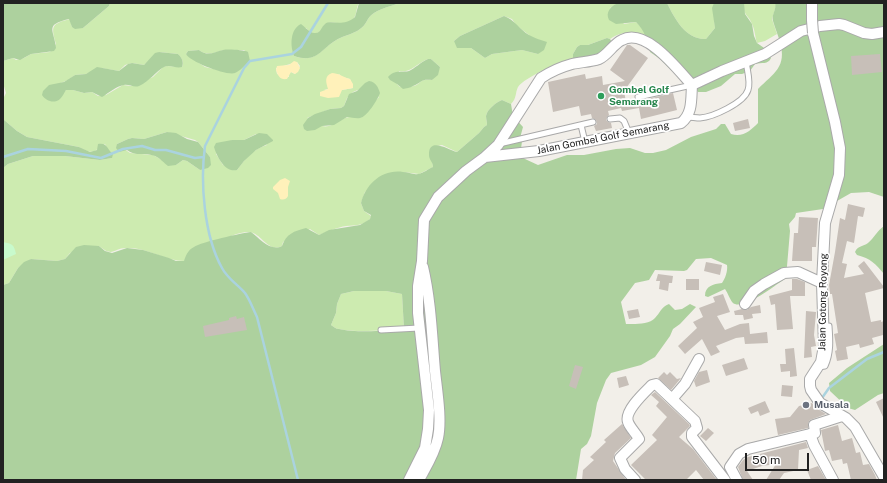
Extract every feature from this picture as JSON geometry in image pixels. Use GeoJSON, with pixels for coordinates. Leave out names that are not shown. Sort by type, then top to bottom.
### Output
{"type":"FeatureCollection","features":[{"type":"Feature","properties":{"kind":"street","name":"Jalan Gotong Royong"},"geometry":{"type":"LineString","coordinates":[[812,3],[813,33],[840,148],[839,176],[825,223],[822,283],[824,346],[821,362],[810,379],[811,390],[820,403],[842,416],[856,427],[883,475]]}},
{"type":"Feature","properties":{"kind":"street"},"geometry":{"type":"LineString","coordinates":[[687,117],[690,106],[692,85],[765,54],[801,31],[820,26],[844,25],[864,33],[872,34],[884,32]]}},
{"type":"Feature","properties":{"kind":"street","name":"Jalan Gombel Golf Semarang"},"geometry":{"type":"LineString","coordinates":[[419,480],[427,466],[429,449],[429,410],[419,328],[418,286],[422,261],[425,217],[438,196],[466,170],[498,145],[541,78],[550,72],[571,64],[598,59],[624,39],[630,37],[641,40],[655,47],[692,85]]}},
{"type":"Feature","properties":{"kind":"street","name":"Jalan Gombel Golf Semarang"},"geometry":{"type":"LineString","coordinates":[[484,157],[539,151],[585,142],[681,122],[687,117]]}},
{"type":"Feature","properties":{"kind":"street","name":"Jalan Gombel Golf Semarang"},"geometry":{"type":"LineString","coordinates":[[409,480],[429,449],[438,439],[439,430],[430,304],[422,261]]}},
{"type":"Feature","properties":{"kind":"street"},"geometry":{"type":"LineString","coordinates":[[745,304],[754,291],[784,273],[791,271],[798,272],[822,283]]}},
{"type":"Feature","properties":{"kind":"street"},"geometry":{"type":"LineString","coordinates":[[421,345],[432,343]]}},
{"type":"Feature","properties":{"kind":"street"},"geometry":{"type":"LineString","coordinates":[[672,399],[685,384],[699,359]]}},
{"type":"Feature","properties":{"kind":"street"},"geometry":{"type":"LineString","coordinates":[[635,480],[625,469],[620,458],[639,438],[628,424],[627,420],[629,412],[634,404],[654,384],[658,385],[695,421],[697,428],[692,433],[692,436],[725,480]]}},
{"type":"Feature","properties":{"kind":"street"},"geometry":{"type":"LineString","coordinates":[[737,480],[730,467],[739,454],[743,451],[765,444],[815,433],[814,425],[842,416]]}},
{"type":"Feature","properties":{"kind":"street"},"geometry":{"type":"LineString","coordinates":[[810,434],[814,445],[834,480]]}},
{"type":"Feature","properties":{"kind":"lane"},"geometry":{"type":"LineString","coordinates":[[687,117],[701,118],[721,111],[739,102],[748,90],[749,78],[746,62]]}},
{"type":"Feature","properties":{"kind":"lane"},"geometry":{"type":"LineString","coordinates":[[638,97],[692,85]]}},
{"type":"Feature","properties":{"kind":"lane"},"geometry":{"type":"LineString","coordinates":[[610,119],[620,118],[624,122],[629,133]]}},
{"type":"Feature","properties":{"kind":"lane"},"geometry":{"type":"LineString","coordinates":[[498,145],[593,122]]}},
{"type":"Feature","properties":{"kind":"lane"},"geometry":{"type":"LineString","coordinates":[[581,126],[585,142]]}},
{"type":"Feature","properties":{"kind":"lane"},"geometry":{"type":"LineString","coordinates":[[817,367],[825,366],[827,362],[830,346],[829,326]]}},
{"type":"Feature","properties":{"kind":"lane"},"geometry":{"type":"LineString","coordinates":[[381,330],[419,328]]}},
{"type":"Feature","properties":{"kind":"green space"},"geometry":{"type":"Polygon","coordinates":[[[3,3],[110,3],[109,6],[83,28],[75,29],[72,27],[69,19],[56,23],[52,29],[56,48],[54,51],[31,54],[20,60],[13,58],[3,61],[3,3]]]}},
{"type":"Feature","properties":{"kind":"green space"},"geometry":{"type":"Polygon","coordinates":[[[110,3],[359,3],[355,16],[349,23],[328,23],[317,33],[312,33],[306,28],[293,37],[292,48],[294,56],[302,58],[314,57],[338,39],[355,32],[364,26],[369,17],[374,13],[383,8],[400,3],[618,3],[610,8],[624,24],[636,22],[646,35],[624,33],[610,39],[607,38],[588,45],[580,45],[573,54],[573,58],[561,62],[528,79],[518,87],[514,100],[511,104],[502,100],[490,108],[486,116],[487,125],[457,152],[442,145],[431,147],[430,155],[433,167],[419,174],[403,172],[365,192],[361,203],[364,211],[371,216],[370,219],[362,224],[340,227],[319,235],[310,229],[283,242],[282,246],[277,247],[269,245],[254,233],[243,232],[226,238],[184,261],[170,259],[134,248],[122,248],[110,252],[99,246],[70,253],[65,259],[57,261],[31,259],[18,268],[9,283],[3,285],[3,168],[8,164],[33,156],[65,156],[100,160],[112,158],[105,144],[95,151],[90,152],[79,147],[27,137],[3,119],[3,99],[6,93],[3,83],[3,61],[13,58],[16,60],[24,58],[31,54],[50,52],[56,44],[53,29],[56,24],[70,19],[72,27],[83,28],[109,6],[110,3]],[[504,16],[460,36],[454,41],[464,47],[471,48],[485,58],[492,54],[522,50],[538,54],[529,35],[516,25],[512,19],[504,16]],[[199,50],[188,51],[186,54],[205,67],[222,71],[245,50],[224,50],[210,54],[199,50]],[[159,52],[144,65],[132,63],[125,65],[119,71],[101,68],[86,74],[75,75],[61,83],[63,93],[66,90],[73,90],[84,93],[92,92],[98,96],[106,95],[123,85],[131,86],[153,77],[163,67],[182,67],[183,62],[178,54],[159,52]],[[431,59],[420,63],[407,71],[399,71],[397,84],[400,87],[414,86],[423,81],[432,80],[440,67],[431,59]],[[297,62],[276,68],[277,74],[289,77],[289,73],[291,72],[295,74],[300,66],[297,62]],[[339,74],[328,89],[324,90],[342,90],[353,88],[350,79],[342,77],[339,74]],[[363,86],[353,92],[341,108],[330,109],[307,118],[320,125],[330,126],[344,118],[351,117],[379,97],[363,86]],[[167,132],[144,139],[128,139],[117,144],[130,153],[153,155],[176,165],[183,160],[200,170],[210,157],[195,140],[167,132]],[[256,134],[244,140],[232,140],[216,154],[223,165],[237,170],[246,158],[253,152],[267,145],[256,134]]]}},
{"type":"Feature","properties":{"kind":"green space"},"geometry":{"type":"Polygon","coordinates":[[[359,3],[400,3],[383,8],[374,13],[369,17],[364,26],[355,32],[338,39],[314,57],[302,58],[294,56],[292,38],[297,26],[301,24],[310,32],[316,33],[320,31],[327,23],[346,22],[355,17],[359,3]]]}},
{"type":"Feature","properties":{"kind":"green space"},"geometry":{"type":"Polygon","coordinates":[[[618,3],[667,3],[678,22],[687,32],[693,36],[706,39],[715,28],[712,8],[714,3],[744,3],[745,14],[752,24],[757,43],[767,50],[771,58],[768,62],[755,64],[750,71],[742,74],[735,74],[721,86],[706,92],[698,92],[685,72],[672,71],[660,59],[650,52],[644,32],[636,22],[616,24],[609,20],[609,10],[618,3]]]}},
{"type":"Feature","properties":{"kind":"green space"},"geometry":{"type":"Polygon","coordinates":[[[667,3],[714,3],[715,28],[706,39],[693,36],[678,22],[667,3]]]}},
{"type":"Feature","properties":{"kind":"green space"},"geometry":{"type":"Polygon","coordinates":[[[744,3],[775,3],[776,6],[772,19],[777,34],[765,41],[757,43],[753,26],[744,10],[744,3]]]}},
{"type":"Feature","properties":{"kind":"green space"},"geometry":{"type":"Polygon","coordinates":[[[775,3],[884,3],[884,197],[869,192],[851,193],[823,209],[796,213],[795,217],[789,224],[790,231],[786,278],[760,296],[744,303],[733,303],[725,289],[708,297],[705,296],[706,290],[710,286],[722,283],[727,270],[727,265],[711,258],[696,259],[687,270],[684,271],[655,270],[649,280],[635,283],[621,302],[626,324],[641,324],[649,322],[669,304],[675,310],[682,309],[690,304],[696,307],[680,324],[673,329],[670,336],[655,357],[641,365],[611,373],[606,380],[597,403],[591,436],[587,444],[581,449],[576,480],[3,480],[3,285],[9,283],[18,268],[24,262],[31,259],[57,261],[65,259],[76,247],[84,245],[99,246],[105,251],[112,253],[127,248],[143,250],[176,261],[184,261],[189,251],[198,245],[239,234],[251,232],[266,244],[278,247],[282,246],[288,236],[302,229],[306,228],[319,235],[329,230],[360,225],[370,219],[371,215],[364,211],[361,203],[363,196],[376,179],[382,175],[395,172],[418,174],[433,167],[429,155],[430,149],[435,145],[457,152],[487,125],[486,116],[488,111],[502,100],[511,104],[513,116],[523,127],[520,138],[522,141],[522,157],[538,165],[567,155],[584,155],[616,149],[630,148],[645,153],[653,153],[666,150],[691,137],[716,129],[721,124],[725,124],[731,134],[743,134],[750,131],[758,123],[758,89],[778,69],[782,58],[780,42],[773,19],[775,3]],[[354,291],[341,294],[331,325],[337,329],[354,331],[404,329],[402,294],[386,291],[354,291]]]}},
{"type":"Feature","properties":{"kind":"green space"},"geometry":{"type":"Polygon","coordinates":[[[504,16],[529,35],[547,42],[544,50],[538,54],[522,50],[492,54],[485,58],[471,48],[457,48],[454,41],[460,36],[504,16]]]}},
{"type":"Feature","properties":{"kind":"green space"},"geometry":{"type":"Polygon","coordinates":[[[607,38],[610,39],[615,47],[615,51],[576,61],[573,58],[573,54],[580,45],[588,45],[607,38]]]}},
{"type":"Feature","properties":{"kind":"green space"},"geometry":{"type":"Polygon","coordinates":[[[199,50],[208,54],[223,50],[246,51],[248,52],[250,61],[235,73],[225,72],[194,61],[186,54],[188,51],[199,50]]]}},
{"type":"Feature","properties":{"kind":"green space"},"geometry":{"type":"Polygon","coordinates":[[[155,53],[178,54],[183,63],[182,67],[164,67],[139,86],[121,86],[115,88],[102,97],[92,92],[84,93],[66,90],[58,101],[53,102],[42,95],[43,91],[49,85],[64,82],[75,75],[86,74],[97,67],[119,71],[128,64],[132,63],[144,65],[155,53]]]}},
{"type":"Feature","properties":{"kind":"green space"},"geometry":{"type":"Polygon","coordinates":[[[428,59],[431,59],[440,67],[438,75],[432,80],[423,80],[412,87],[403,89],[388,77],[395,72],[409,71],[428,59]]]}},
{"type":"Feature","properties":{"kind":"green space"},"geometry":{"type":"Polygon","coordinates":[[[369,81],[375,84],[380,93],[366,115],[360,118],[347,117],[334,125],[322,126],[315,130],[307,131],[304,129],[303,125],[308,118],[330,109],[341,108],[344,106],[349,94],[357,91],[369,81]]]}},
{"type":"Feature","properties":{"kind":"green space"},"geometry":{"type":"Polygon","coordinates":[[[3,119],[27,137],[79,147],[90,152],[97,150],[98,144],[103,144],[107,146],[113,154],[112,158],[100,160],[65,156],[33,156],[8,164],[3,168],[3,119]]]}},
{"type":"Feature","properties":{"kind":"green space"},"geometry":{"type":"Polygon","coordinates":[[[167,132],[176,133],[187,139],[198,142],[210,157],[211,165],[208,168],[200,170],[183,160],[176,165],[168,166],[155,156],[148,154],[137,154],[127,150],[119,152],[116,148],[117,144],[128,139],[144,139],[167,132]]]}},
{"type":"Feature","properties":{"kind":"green space"},"geometry":{"type":"Polygon","coordinates":[[[259,133],[267,134],[273,141],[256,150],[237,170],[225,167],[217,155],[214,147],[216,143],[232,140],[244,140],[259,133]]]}},
{"type":"Feature","properties":{"kind":"green space"},"geometry":{"type":"Polygon","coordinates":[[[884,226],[884,274],[872,262],[857,255],[855,252],[859,247],[868,243],[884,226]]]}},
{"type":"Feature","properties":{"kind":"green space"},"geometry":{"type":"Polygon","coordinates":[[[3,242],[12,245],[16,254],[3,260],[3,242]]]}},
{"type":"Feature","properties":{"kind":"green space"},"geometry":{"type":"Polygon","coordinates":[[[354,291],[386,291],[402,294],[404,329],[354,331],[337,329],[331,325],[341,294],[354,291]]]}},
{"type":"Feature","properties":{"kind":"green space"},"geometry":{"type":"Polygon","coordinates":[[[884,344],[884,393],[878,395],[855,410],[848,408],[830,391],[829,383],[847,368],[884,344]]]}},
{"type":"Feature","properties":{"kind":"sand"},"geometry":{"type":"Polygon","coordinates":[[[294,61],[297,62],[300,68],[298,72],[295,74],[291,72],[287,79],[280,77],[276,70],[277,66],[289,65],[294,61]]]}},
{"type":"Feature","properties":{"kind":"sand"},"geometry":{"type":"Polygon","coordinates":[[[332,73],[350,79],[353,84],[353,88],[342,90],[339,97],[328,98],[320,96],[320,92],[328,89],[326,82],[327,78],[329,74],[332,73]]]}},
{"type":"Feature","properties":{"kind":"sand"},"geometry":{"type":"Polygon","coordinates":[[[285,178],[290,181],[288,196],[282,200],[273,187],[280,180],[285,178]]]}},
{"type":"Feature","properties":{"kind":"building"},"geometry":{"type":"Polygon","coordinates":[[[627,45],[630,45],[648,58],[624,91],[626,102],[639,101],[673,93],[677,110],[641,119],[639,108],[622,111],[621,108],[608,111],[609,115],[606,120],[611,123],[612,128],[596,131],[594,126],[597,124],[596,120],[592,118],[591,114],[581,116],[579,106],[553,112],[548,82],[585,74],[586,79],[602,76],[603,85],[625,81],[610,70],[627,45]]]}},
{"type":"Feature","properties":{"kind":"building"},"geometry":{"type":"Polygon","coordinates":[[[880,54],[882,72],[852,75],[851,56],[880,54]]]}},
{"type":"Feature","properties":{"kind":"building"},"geometry":{"type":"Polygon","coordinates":[[[748,119],[750,128],[735,131],[733,123],[748,119]]]}},
{"type":"Feature","properties":{"kind":"building"},"geometry":{"type":"Polygon","coordinates":[[[848,204],[865,208],[863,217],[858,216],[854,243],[847,241],[842,263],[847,264],[844,278],[864,274],[858,266],[864,261],[884,287],[865,293],[871,322],[881,320],[881,322],[884,321],[884,333],[883,335],[872,338],[874,344],[860,348],[859,344],[846,347],[848,359],[837,361],[835,351],[837,350],[834,334],[838,333],[832,294],[830,294],[829,285],[840,218],[845,220],[848,204]]]}},
{"type":"Feature","properties":{"kind":"building"},"geometry":{"type":"Polygon","coordinates":[[[799,217],[818,218],[816,247],[812,247],[812,261],[792,261],[794,233],[798,233],[799,217]]]}},
{"type":"Feature","properties":{"kind":"building"},"geometry":{"type":"Polygon","coordinates":[[[706,262],[722,265],[720,275],[704,271],[706,262]]]}},
{"type":"Feature","properties":{"kind":"building"},"geometry":{"type":"Polygon","coordinates":[[[658,274],[673,276],[672,283],[669,283],[668,291],[659,289],[660,281],[656,281],[658,274]]]}},
{"type":"Feature","properties":{"kind":"building"},"geometry":{"type":"Polygon","coordinates":[[[686,279],[699,279],[699,290],[686,290],[686,279]]]}},
{"type":"Feature","properties":{"kind":"building"},"geometry":{"type":"Polygon","coordinates":[[[792,279],[805,282],[805,296],[790,296],[793,329],[777,330],[775,304],[771,305],[769,296],[792,290],[792,279]]]}},
{"type":"Feature","properties":{"kind":"building"},"geometry":{"type":"Polygon","coordinates":[[[723,294],[730,312],[717,316],[725,330],[740,324],[749,323],[750,334],[767,332],[768,343],[745,344],[744,337],[736,338],[716,346],[720,352],[711,356],[702,339],[685,354],[678,346],[697,328],[693,322],[703,317],[699,308],[715,302],[713,297],[723,294]]]}},
{"type":"Feature","properties":{"kind":"building"},"geometry":{"type":"Polygon","coordinates":[[[760,305],[761,313],[752,314],[753,318],[744,320],[743,315],[735,315],[734,311],[742,309],[747,310],[751,307],[760,305]]]}},
{"type":"Feature","properties":{"kind":"building"},"geometry":{"type":"Polygon","coordinates":[[[638,309],[640,317],[629,319],[627,311],[638,309]]]}},
{"type":"Feature","properties":{"kind":"building"},"geometry":{"type":"Polygon","coordinates":[[[806,311],[816,312],[814,335],[816,346],[811,347],[812,357],[804,358],[806,311]]]}},
{"type":"Feature","properties":{"kind":"building"},"geometry":{"type":"Polygon","coordinates":[[[236,316],[237,319],[244,317],[247,330],[205,337],[203,326],[229,320],[229,318],[236,316]]]}},
{"type":"Feature","properties":{"kind":"building"},"geometry":{"type":"Polygon","coordinates":[[[794,348],[797,376],[790,377],[790,371],[781,372],[780,364],[786,364],[785,349],[794,348]]]}},
{"type":"Feature","properties":{"kind":"building"},"geometry":{"type":"Polygon","coordinates":[[[744,358],[748,369],[726,376],[722,365],[744,358]]]}},
{"type":"Feature","properties":{"kind":"building"},"geometry":{"type":"Polygon","coordinates":[[[575,365],[583,367],[576,389],[569,386],[575,365]]]}},
{"type":"Feature","properties":{"kind":"building"},"geometry":{"type":"Polygon","coordinates":[[[707,370],[710,382],[696,387],[694,381],[699,372],[707,370]]]}},
{"type":"Feature","properties":{"kind":"building"},"geometry":{"type":"Polygon","coordinates":[[[664,372],[667,375],[670,372],[677,379],[681,378],[671,390],[658,378],[664,372]]]}},
{"type":"Feature","properties":{"kind":"building"},"geometry":{"type":"Polygon","coordinates":[[[626,376],[629,385],[619,388],[617,378],[626,376]]]}},
{"type":"Feature","properties":{"kind":"building"},"geometry":{"type":"Polygon","coordinates":[[[782,385],[793,386],[792,397],[781,396],[782,385]]]}},
{"type":"Feature","properties":{"kind":"building"},"geometry":{"type":"Polygon","coordinates":[[[655,392],[689,424],[690,426],[679,437],[693,449],[717,480],[704,480],[696,470],[686,480],[646,480],[631,465],[657,440],[652,435],[667,417],[656,406],[659,402],[651,395],[655,392]]]}},
{"type":"Feature","properties":{"kind":"building"},"geometry":{"type":"Polygon","coordinates":[[[884,398],[884,419],[876,402],[884,398]]]}},
{"type":"Feature","properties":{"kind":"building"},"geometry":{"type":"Polygon","coordinates":[[[765,401],[770,412],[760,416],[758,411],[751,414],[748,408],[765,401]]]}},
{"type":"Feature","properties":{"kind":"building"},"geometry":{"type":"Polygon","coordinates":[[[812,403],[816,408],[826,414],[810,420],[808,423],[808,428],[778,435],[775,419],[790,417],[799,406],[812,403]]]}},
{"type":"Feature","properties":{"kind":"building"},"geometry":{"type":"Polygon","coordinates":[[[622,424],[631,438],[615,453],[613,461],[626,480],[582,480],[583,470],[594,460],[590,457],[606,442],[604,440],[622,424]]]}},
{"type":"Feature","properties":{"kind":"building"},"geometry":{"type":"Polygon","coordinates":[[[838,425],[842,441],[852,438],[856,453],[860,452],[863,465],[869,464],[877,480],[851,480],[847,463],[843,464],[842,459],[832,461],[829,450],[825,451],[821,430],[838,425]]]}},
{"type":"Feature","properties":{"kind":"building"},"geometry":{"type":"Polygon","coordinates":[[[708,428],[714,433],[706,441],[700,436],[708,428]]]}},
{"type":"Feature","properties":{"kind":"building"},"geometry":{"type":"Polygon","coordinates":[[[806,442],[808,448],[799,450],[798,470],[784,473],[779,480],[766,480],[776,464],[762,466],[747,471],[753,480],[743,480],[738,467],[743,460],[748,457],[806,442]]]}},
{"type":"Feature","properties":{"kind":"building"},"geometry":{"type":"Polygon","coordinates":[[[818,466],[826,480],[811,480],[807,470],[818,466]]]}},
{"type":"Feature","properties":{"kind":"waterway"},"geometry":{"type":"LineString","coordinates":[[298,480],[257,317],[245,293],[224,272],[211,240],[207,225],[203,192],[204,160],[205,146],[244,68],[250,61],[292,54],[301,47],[328,3]]}},
{"type":"Feature","properties":{"kind":"waterway"},"geometry":{"type":"LineString","coordinates":[[3,157],[28,149],[66,151],[101,158],[123,149],[142,146],[155,150],[166,150],[195,158],[203,157]]}},
{"type":"Feature","properties":{"kind":"waterway"},"geometry":{"type":"LineString","coordinates":[[822,398],[829,388],[867,359],[884,352]]}},
{"type":"Feature","properties":{"kind":"place","name":"Gombel Golf Semarang"},"geometry":{"type":"Point","coordinates":[601,96]}},
{"type":"Feature","properties":{"kind":"place","name":"Musala"},"geometry":{"type":"Point","coordinates":[806,405]}}]}
